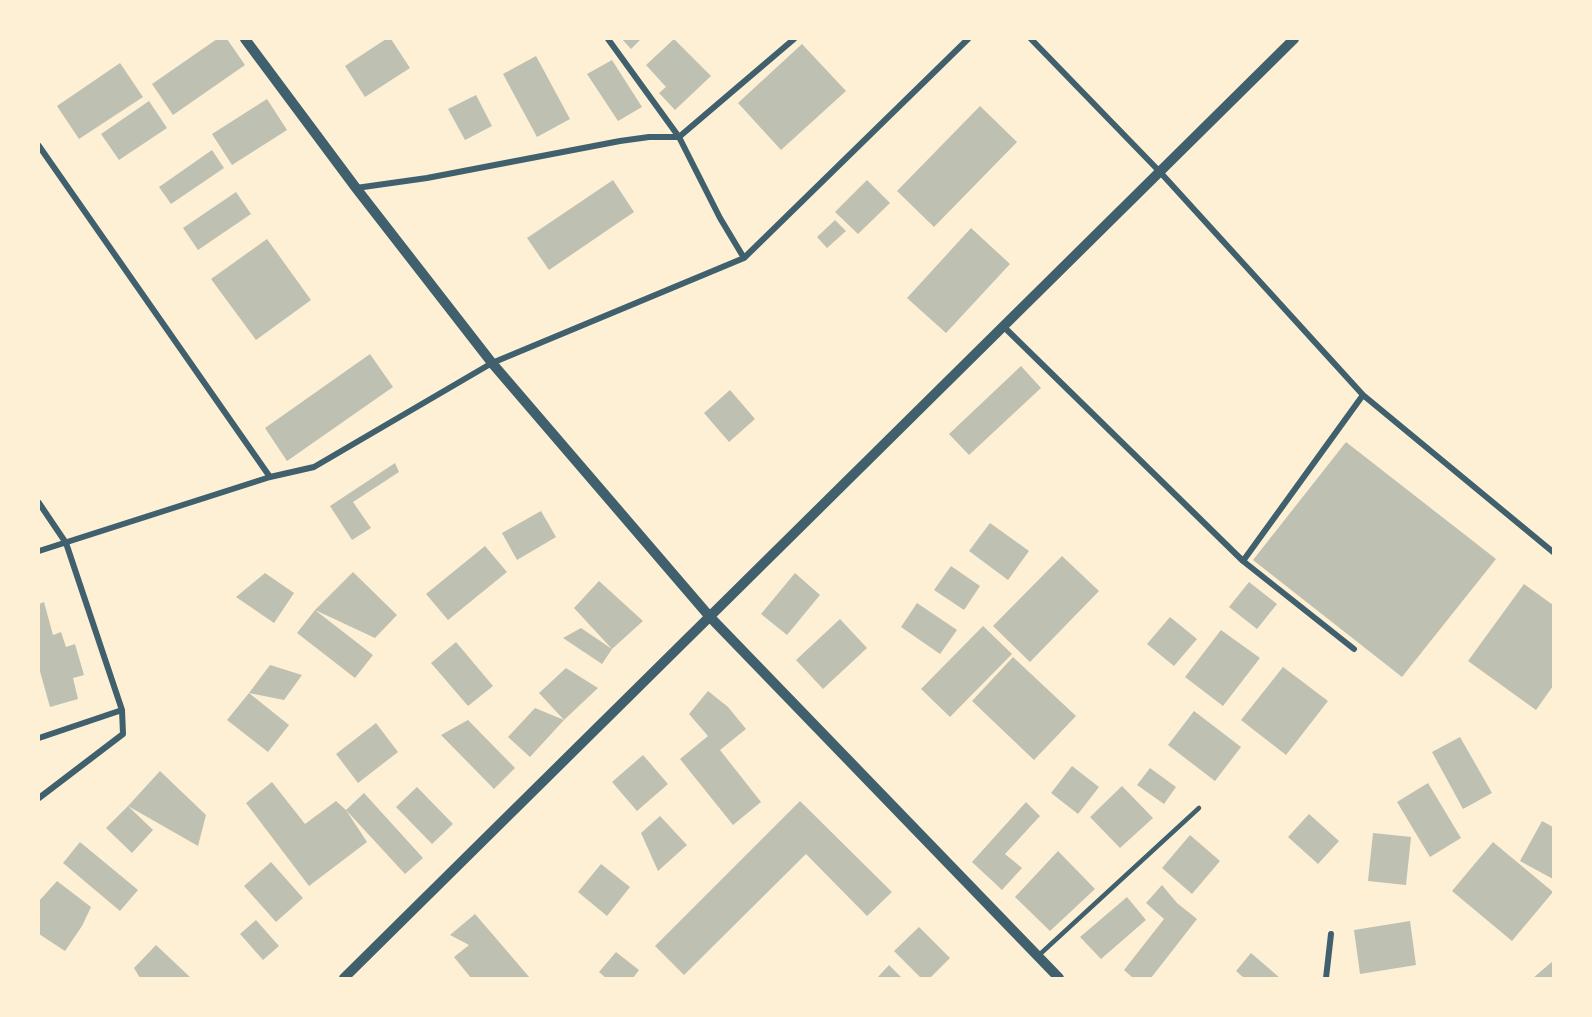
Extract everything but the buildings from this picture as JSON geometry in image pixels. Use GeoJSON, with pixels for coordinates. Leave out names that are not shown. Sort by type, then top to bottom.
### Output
{"type":"FeatureCollection","features":[{"type":"Feature","properties":{"kind":"street"},"geometry":{"type":"LineString","coordinates":[[245,39],[356,188],[492,363],[710,617],[1059,978]]}},
{"type":"Feature","properties":{"kind":"street"},"geometry":{"type":"LineString","coordinates":[[608,39],[679,137],[720,218],[744,258]]}},
{"type":"Feature","properties":{"kind":"street"},"geometry":{"type":"LineString","coordinates":[[356,188],[427,178],[620,141],[649,137],[679,137],[794,39]]}},
{"type":"Feature","properties":{"kind":"street"},"geometry":{"type":"LineString","coordinates":[[39,551],[270,477],[314,467],[492,363],[744,258],[968,39]]}},
{"type":"Feature","properties":{"kind":"street"},"geometry":{"type":"LineString","coordinates":[[1031,39],[1160,172],[1363,395],[1553,552]]}},
{"type":"Feature","properties":{"kind":"street"},"geometry":{"type":"LineString","coordinates":[[344,978],[1294,39]]}},
{"type":"Feature","properties":{"kind":"street"},"geometry":{"type":"LineString","coordinates":[[39,146],[270,477]]}},
{"type":"Feature","properties":{"kind":"street"},"geometry":{"type":"LineString","coordinates":[[1004,327],[1243,561],[1354,649]]}},
{"type":"Feature","properties":{"kind":"street"},"geometry":{"type":"LineString","coordinates":[[1243,561],[1363,395]]}},
{"type":"Feature","properties":{"kind":"street"},"geometry":{"type":"LineString","coordinates":[[39,503],[66,543],[122,710],[123,734],[39,798]]}},
{"type":"Feature","properties":{"kind":"street"},"geometry":{"type":"LineString","coordinates":[[39,738],[122,710]]}},
{"type":"Feature","properties":{"kind":"street"},"geometry":{"type":"LineString","coordinates":[[1326,978],[1331,934]]}},
{"type":"Feature","properties":{"kind":"lane"},"geometry":{"type":"LineString","coordinates":[[1038,956],[1199,808]]}}]}
